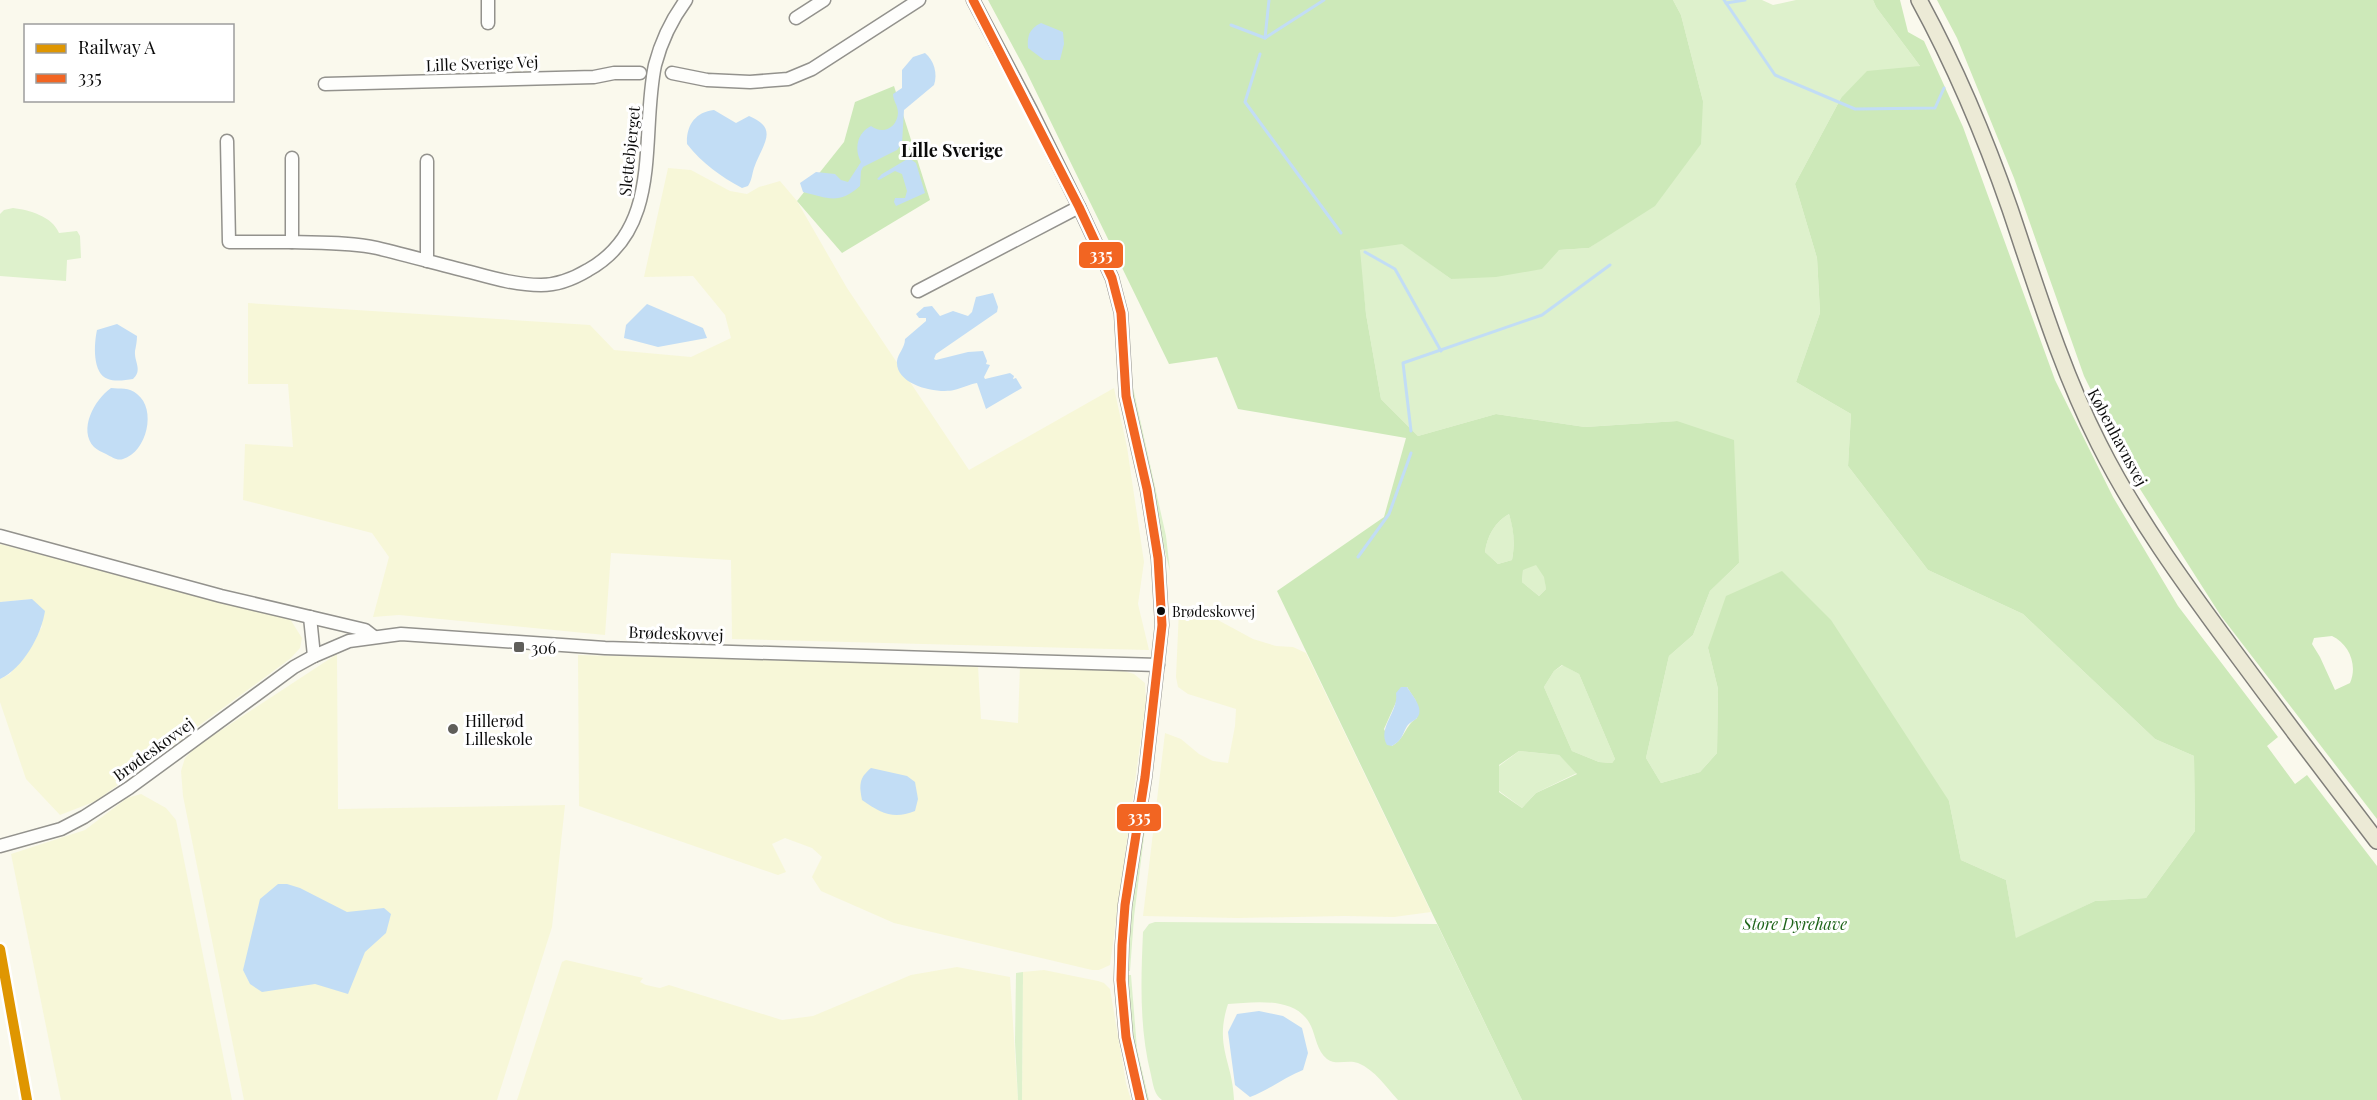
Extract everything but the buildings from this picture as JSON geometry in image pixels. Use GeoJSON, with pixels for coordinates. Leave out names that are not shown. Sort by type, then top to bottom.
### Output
{"type":"FeatureCollection","features":[{"type":"Feature","properties":{"kind":"main road","name":"Københavnsvej"},"geometry":{"type":"LineString","coordinates":[[1918,0],[1951,63],[1976,120],[2009,207],[2044,317],[2073,390],[2100,447],[2141,516],[2194,596],[2377,842]]}},
{"type":"Feature","properties":{"kind":"street"},"geometry":{"type":"LineString","coordinates":[[488,0],[488,23]]}},
{"type":"Feature","properties":{"kind":"street","name":"Slettebjerget"},"geometry":{"type":"LineString","coordinates":[[228,141],[229,242],[345,244],[375,248],[513,283],[543,285],[570,280],[599,264],[617,248],[633,223],[642,198],[652,84],[656,64],[670,26],[686,0]]}},
{"type":"Feature","properties":{"kind":"street"},"geometry":{"type":"LineString","coordinates":[[796,18],[824,0]]}},
{"type":"Feature","properties":{"kind":"street"},"geometry":{"type":"LineString","coordinates":[[672,73],[707,80],[750,82],[788,79],[812,69],[919,0]]}},
{"type":"Feature","properties":{"kind":"street"},"geometry":{"type":"LineString","coordinates":[[973,0],[1079,207],[1112,278],[1119,301],[1126,396],[1142,459],[1158,558],[1162,625],[1144,777],[1125,905],[1122,945],[1121,980],[1126,1036],[1140,1100]]}},
{"type":"Feature","properties":{"kind":"street","name":"Lille Sverige Vej"},"geometry":{"type":"LineString","coordinates":[[325,84],[594,77],[614,73],[640,73]]}},
{"type":"Feature","properties":{"kind":"street"},"geometry":{"type":"LineString","coordinates":[[292,158],[292,242]]}},
{"type":"Feature","properties":{"kind":"street"},"geometry":{"type":"LineString","coordinates":[[427,161],[427,261]]}},
{"type":"Feature","properties":{"kind":"street"},"geometry":{"type":"LineString","coordinates":[[918,291],[1079,207]]}},
{"type":"Feature","properties":{"kind":"street","name":"Brødeskovvej"},"geometry":{"type":"LineString","coordinates":[[0,536],[210,593],[365,630],[374,637]]}},
{"type":"Feature","properties":{"kind":"street"},"geometry":{"type":"LineString","coordinates":[[310,617],[314,656]]}},
{"type":"Feature","properties":{"kind":"street","name":"Brødeskovvej"},"geometry":{"type":"LineString","coordinates":[[0,846],[61,829],[84,817],[129,788],[294,667],[350,641],[374,637],[401,634],[605,648],[1158,665]]}},
{"type":"Feature","properties":{"kind":"green space","name":"Store Dyrehave"},"geometry":{"type":"Polygon","coordinates":[[[988,0],[1673,0],[1681,15],[1703,101],[1701,144],[1655,206],[1589,248],[1559,250],[1542,269],[1496,277],[1451,279],[1402,244],[1360,250],[1366,314],[1381,399],[1418,436],[1496,414],[1585,427],[1677,421],[1734,440],[1739,563],[1710,591],[1693,635],[1669,656],[1646,758],[1661,783],[1700,772],[1717,753],[1718,689],[1708,648],[1726,596],[1782,571],[1831,620],[1949,801],[1961,860],[2006,880],[2016,938],[2095,901],[2146,898],[2195,831],[2194,756],[2155,739],[2023,614],[1928,570],[1848,466],[1851,414],[1796,382],[1820,313],[1817,258],[1795,184],[1841,98],[1867,71],[1920,66],[1873,0],[1900,0],[1908,32],[1924,41],[1963,127],[2055,380],[2113,497],[2178,606],[2278,737],[2267,746],[2295,784],[2307,775],[2377,866],[2377,1100],[1522,1100],[1277,591],[1384,517],[1406,438],[1238,409],[1217,357],[1169,364],[1025,69],[988,0]],[[1509,514],[1492,530],[1485,552],[1498,564],[1512,560],[1514,537],[1509,514]],[[1536,565],[1523,570],[1522,582],[1539,596],[1546,589],[1544,577],[1536,565]],[[1562,665],[1554,671],[1544,687],[1572,751],[1599,762],[1612,763],[1615,759],[1579,674],[1562,665]],[[1407,687],[1397,700],[1384,729],[1392,746],[1400,740],[1410,724],[1417,718],[1416,701],[1407,687]],[[1519,751],[1499,765],[1499,792],[1522,808],[1536,793],[1577,774],[1559,755],[1519,751]]]}},
{"type":"Feature","properties":{"kind":"green space"},"geometry":{"type":"Polygon","coordinates":[[[1673,0],[1762,0],[1773,5],[1796,0],[1873,0],[1920,66],[1841,98],[1795,184],[1817,258],[1820,313],[1796,382],[1851,414],[1848,466],[1928,570],[2023,614],[2155,739],[2194,756],[2195,831],[2146,898],[2095,901],[2016,939],[2006,880],[1961,860],[1949,801],[1708,648],[1718,689],[1717,753],[1700,772],[1661,783],[1646,758],[1669,656],[1693,635],[1710,591],[1739,563],[1677,421],[1585,427],[1496,414],[1418,436],[1381,399],[1366,314],[1359,250],[1402,243],[1451,279],[1559,250],[1589,248],[1608,235],[1703,101],[1681,15],[1673,0]]]}},
{"type":"Feature","properties":{"kind":"green space"},"geometry":{"type":"Polygon","coordinates":[[[1937,0],[2377,0],[2377,819],[2221,616],[2140,489],[2084,376],[2014,178],[1957,38],[1937,0]],[[2332,636],[2314,638],[2312,644],[2335,690],[2350,683],[2353,669],[2347,650],[2332,636]]]}},
{"type":"Feature","properties":{"kind":"green space"},"geometry":{"type":"Polygon","coordinates":[[[894,86],[930,200],[842,253],[797,201],[844,142],[855,102],[894,86]]]}},
{"type":"Feature","properties":{"kind":"green space"},"geometry":{"type":"Polygon","coordinates":[[[668,168],[691,170],[730,191],[747,194],[759,187],[780,181],[797,201],[847,288],[969,470],[1114,388],[1127,447],[1144,562],[1138,604],[1149,650],[732,639],[731,560],[611,553],[605,635],[399,615],[373,617],[389,557],[372,533],[243,500],[245,444],[293,447],[288,384],[248,384],[248,303],[590,325],[614,350],[691,357],[731,338],[725,315],[693,276],[644,277],[668,168]]]}},
{"type":"Feature","properties":{"kind":"green space"},"geometry":{"type":"Polygon","coordinates":[[[13,208],[33,212],[46,218],[59,233],[77,231],[80,236],[81,258],[67,260],[66,281],[0,276],[0,214],[4,210],[13,208]]]}},
{"type":"Feature","properties":{"kind":"green space"},"geometry":{"type":"Polygon","coordinates":[[[1130,374],[1166,536],[1170,571],[1132,398],[1130,374]]]}},
{"type":"Feature","properties":{"kind":"green space"},"geometry":{"type":"Polygon","coordinates":[[[1509,514],[1514,537],[1512,560],[1498,564],[1485,552],[1486,546],[1496,525],[1509,514]]]}},
{"type":"Feature","properties":{"kind":"green space"},"geometry":{"type":"Polygon","coordinates":[[[0,544],[290,619],[302,638],[300,648],[291,658],[96,801],[60,815],[26,779],[0,702],[0,679],[10,674],[42,627],[32,599],[0,602],[0,544]]]}},
{"type":"Feature","properties":{"kind":"green space"},"geometry":{"type":"Polygon","coordinates":[[[1536,564],[1545,577],[1546,589],[1539,596],[1522,582],[1523,569],[1536,564]]]}},
{"type":"Feature","properties":{"kind":"green space"},"geometry":{"type":"Polygon","coordinates":[[[1179,609],[1205,613],[1253,639],[1276,646],[1293,647],[1306,653],[1431,912],[1394,917],[1143,916],[1165,733],[1181,739],[1199,754],[1213,761],[1228,763],[1235,726],[1236,709],[1188,694],[1178,687],[1176,677],[1179,609]]]}},
{"type":"Feature","properties":{"kind":"green space"},"geometry":{"type":"Polygon","coordinates":[[[337,654],[338,809],[565,805],[552,927],[497,1100],[244,1100],[183,796],[181,771],[185,758],[197,746],[337,654]]]}},
{"type":"Feature","properties":{"kind":"green space"},"geometry":{"type":"Polygon","coordinates":[[[578,655],[978,666],[981,719],[1018,723],[1020,666],[1120,670],[1134,674],[1145,683],[1146,701],[1110,965],[1099,970],[1092,970],[894,923],[821,891],[812,877],[822,857],[812,848],[785,838],[772,844],[786,872],[778,875],[579,806],[578,655]]]}},
{"type":"Feature","properties":{"kind":"green space"},"geometry":{"type":"Polygon","coordinates":[[[1563,665],[1579,674],[1615,759],[1612,763],[1599,762],[1572,751],[1544,687],[1554,671],[1563,665]]]}},
{"type":"Feature","properties":{"kind":"green space"},"geometry":{"type":"Polygon","coordinates":[[[1160,708],[1134,917],[1130,971],[1128,971],[1130,908],[1158,709],[1160,708]]]}},
{"type":"Feature","properties":{"kind":"green space"},"geometry":{"type":"Polygon","coordinates":[[[1519,751],[1559,755],[1577,773],[1536,793],[1522,808],[1499,791],[1499,766],[1519,751]]]}},
{"type":"Feature","properties":{"kind":"green space"},"geometry":{"type":"Polygon","coordinates":[[[141,794],[166,808],[176,820],[232,1100],[61,1100],[11,854],[85,830],[127,798],[141,794]]]}},
{"type":"Feature","properties":{"kind":"green space"},"geometry":{"type":"Polygon","coordinates":[[[1155,922],[1437,924],[1522,1100],[1398,1100],[1380,1079],[1364,1066],[1354,1062],[1335,1062],[1327,1059],[1319,1048],[1305,1016],[1286,1005],[1262,1002],[1228,1004],[1224,1019],[1223,1043],[1234,1100],[1162,1100],[1154,1089],[1147,1057],[1142,1003],[1143,932],[1149,924],[1155,922]]]}},
{"type":"Feature","properties":{"kind":"green space"},"geometry":{"type":"Polygon","coordinates":[[[566,960],[643,978],[640,982],[646,985],[660,988],[669,985],[782,1020],[813,1016],[911,975],[957,967],[1010,977],[1018,1100],[517,1100],[562,962],[566,960]]]}},
{"type":"Feature","properties":{"kind":"green space"},"geometry":{"type":"Polygon","coordinates":[[[1044,970],[1098,981],[1110,989],[1131,1100],[1022,1100],[1023,972],[1044,970]]]}},
{"type":"Feature","properties":{"kind":"green space"},"geometry":{"type":"Polygon","coordinates":[[[1023,972],[1022,1100],[1018,1100],[1015,1042],[1016,973],[1023,972]]]}},
{"type":"Feature","properties":{"kind":"green space"},"geometry":{"type":"Polygon","coordinates":[[[1127,975],[1131,975],[1137,1049],[1149,1100],[1145,1100],[1131,1032],[1127,975]]]}},
{"type":"Feature","properties":{"kind":"water"},"geometry":{"type":"Polygon","coordinates":[[[1041,23],[1063,32],[1064,44],[1060,60],[1044,60],[1028,48],[1030,33],[1041,23]]]}},
{"type":"Feature","properties":{"kind":"water"},"geometry":{"type":"Polygon","coordinates":[[[925,53],[931,59],[934,68],[936,76],[934,85],[904,110],[902,144],[897,150],[863,167],[860,186],[846,196],[833,198],[803,192],[800,183],[816,172],[835,174],[841,180],[848,182],[861,162],[857,147],[860,137],[871,126],[885,130],[895,123],[898,113],[893,94],[902,88],[902,70],[913,57],[925,53]]]}},
{"type":"Feature","properties":{"kind":"water"},"geometry":{"type":"Polygon","coordinates":[[[714,110],[736,123],[749,116],[759,121],[764,127],[766,139],[748,186],[742,188],[719,174],[699,158],[687,144],[688,131],[693,121],[707,111],[714,110]]]}},
{"type":"Feature","properties":{"kind":"water"},"geometry":{"type":"Polygon","coordinates":[[[909,158],[916,163],[925,193],[896,206],[895,198],[905,198],[907,191],[902,174],[895,171],[877,179],[909,158]]]}},
{"type":"Feature","properties":{"kind":"water"},"geometry":{"type":"Polygon","coordinates":[[[993,293],[998,307],[997,312],[936,354],[934,359],[983,351],[986,364],[990,365],[985,379],[1010,373],[1022,388],[986,409],[977,383],[954,390],[938,391],[918,386],[903,376],[898,369],[897,361],[905,339],[926,321],[926,318],[919,318],[916,314],[924,307],[932,306],[940,316],[953,311],[968,316],[972,312],[976,297],[993,293]]]}},
{"type":"Feature","properties":{"kind":"water"},"geometry":{"type":"Polygon","coordinates":[[[647,304],[703,328],[707,338],[658,347],[624,338],[626,325],[647,304]]]}},
{"type":"Feature","properties":{"kind":"water"},"geometry":{"type":"Polygon","coordinates":[[[117,324],[137,336],[135,355],[138,369],[133,379],[117,381],[108,379],[99,371],[97,365],[95,342],[97,330],[117,324]]]}},
{"type":"Feature","properties":{"kind":"water"},"geometry":{"type":"Polygon","coordinates":[[[111,388],[131,390],[143,401],[147,410],[148,419],[143,439],[131,455],[123,459],[114,458],[95,448],[89,440],[90,416],[99,400],[111,388]]]}},
{"type":"Feature","properties":{"kind":"water"},"geometry":{"type":"Polygon","coordinates":[[[32,599],[45,611],[40,631],[23,659],[0,679],[0,602],[32,599]]]}},
{"type":"Feature","properties":{"kind":"water"},"geometry":{"type":"Polygon","coordinates":[[[1401,687],[1407,687],[1420,710],[1417,718],[1407,726],[1399,740],[1392,746],[1387,745],[1385,732],[1396,700],[1396,693],[1401,687]]]}},
{"type":"Feature","properties":{"kind":"water"},"geometry":{"type":"Polygon","coordinates":[[[871,768],[907,776],[915,782],[918,799],[915,811],[900,815],[887,814],[862,800],[861,782],[871,768]]]}},
{"type":"Feature","properties":{"kind":"water"},"geometry":{"type":"Polygon","coordinates":[[[278,884],[300,888],[347,912],[384,908],[391,914],[386,933],[365,952],[348,994],[315,984],[262,992],[250,984],[243,970],[260,899],[278,884]]]}},
{"type":"Feature","properties":{"kind":"water"},"geometry":{"type":"Polygon","coordinates":[[[1259,1011],[1283,1016],[1302,1028],[1308,1053],[1303,1070],[1250,1097],[1235,1085],[1228,1032],[1237,1014],[1259,1011]]]}},
{"type":"Feature","properties":{"kind":"waterway"},"geometry":{"type":"LineString","coordinates":[[1265,38],[1269,0]]}},
{"type":"Feature","properties":{"kind":"waterway"},"geometry":{"type":"LineString","coordinates":[[1265,38],[1324,0]]}},
{"type":"Feature","properties":{"kind":"waterway"},"geometry":{"type":"LineString","coordinates":[[1724,0],[1775,75],[1855,109],[1935,108],[1944,88]]}},
{"type":"Feature","properties":{"kind":"waterway"},"geometry":{"type":"LineString","coordinates":[[1726,3],[1745,0]]}},
{"type":"Feature","properties":{"kind":"waterway"},"geometry":{"type":"LineString","coordinates":[[1231,25],[1265,38]]}},
{"type":"Feature","properties":{"kind":"waterway"},"geometry":{"type":"LineString","coordinates":[[1260,54],[1245,102],[1341,233]]}},
{"type":"Feature","properties":{"kind":"waterway"},"geometry":{"type":"LineString","coordinates":[[1365,252],[1395,269],[1441,351]]}},
{"type":"Feature","properties":{"kind":"waterway"},"geometry":{"type":"LineString","coordinates":[[1411,431],[1403,363],[1542,315],[1610,265]]}},
{"type":"Feature","properties":{"kind":"waterway"},"geometry":{"type":"LineString","coordinates":[[1358,557],[1389,514],[1411,453]]}},
{"type":"Feature","properties":{"kind":"rail line","name":"A"},"geometry":{"type":"LineString","coordinates":[[0,949],[27,1100]]}},
{"type":"Feature","properties":{"kind":"transit line","name":"335"},"geometry":{"type":"LineString","coordinates":[[973,0],[1079,207],[1112,278],[1121,313],[1126,396],[1147,489],[1158,558],[1162,625],[1145,777],[1125,905],[1122,945],[1121,980],[1126,1037],[1140,1100]]}},
{"type":"Feature","properties":{"kind":"place","name":"Brødeskovvej"},"geometry":{"type":"Point","coordinates":[1161,611]}},
{"type":"Feature","properties":{"kind":"place","name":"306"},"geometry":{"type":"Point","coordinates":[519,647]}},
{"type":"Feature","properties":{"kind":"place","name":"Hillerød Lilleskole"},"geometry":{"type":"Point","coordinates":[453,729]}},
{"type":"Feature","properties":{"kind":"district","name":"Lille Sverige"},"geometry":{"type":"Point","coordinates":[952,150]}}]}
